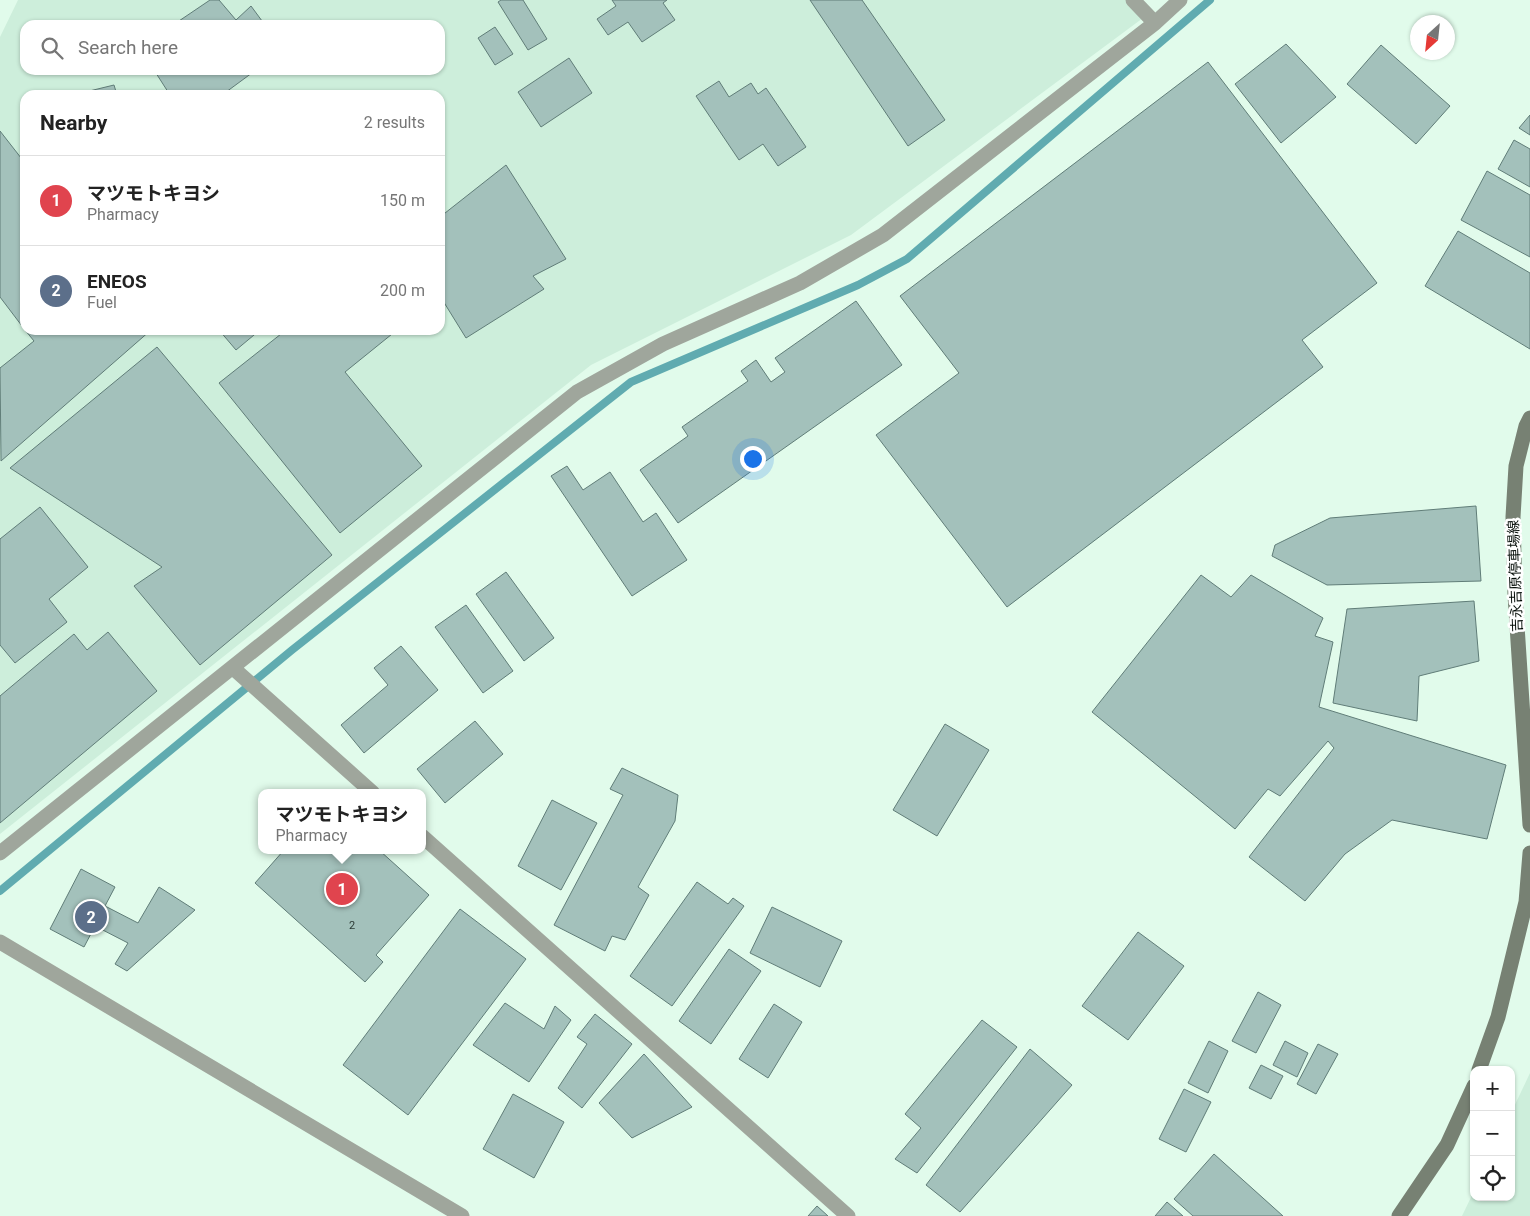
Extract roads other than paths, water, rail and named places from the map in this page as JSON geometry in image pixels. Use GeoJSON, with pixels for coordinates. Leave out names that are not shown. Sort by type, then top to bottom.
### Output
{"type":"FeatureCollection","features":[{"type":"Feature","properties":{"kind":"main road","name":"吉永吉原停車場線"},"geometry":{"type":"LineString","coordinates":[[1530,418],[1526,426],[1516,466],[1513,518],[1514,595],[1530,825]]}},
{"type":"Feature","properties":{"kind":"main road"},"geometry":{"type":"LineString","coordinates":[[1481,1066],[1498,1017],[1526,902],[1530,853]]}},
{"type":"Feature","properties":{"kind":"main road"},"geometry":{"type":"LineString","coordinates":[[1399,1216],[1448,1145],[1470,1095]]}},
{"type":"Feature","properties":{"kind":"street"},"geometry":{"type":"LineString","coordinates":[[1133,0],[1155,23]]}},
{"type":"Feature","properties":{"kind":"street"},"geometry":{"type":"LineString","coordinates":[[0,853],[577,392],[663,344],[800,283],[883,235],[1155,23],[1180,0]]}},
{"type":"Feature","properties":{"kind":"street"},"geometry":{"type":"LineString","coordinates":[[233,668],[369,789]]}},
{"type":"Feature","properties":{"kind":"street"},"geometry":{"type":"LineString","coordinates":[[426,840],[848,1216]]}},
{"type":"Feature","properties":{"kind":"street"},"geometry":{"type":"LineString","coordinates":[[0,942],[462,1216]]}},
{"type":"Feature","properties":{"kind":"waterway"},"geometry":{"type":"LineString","coordinates":[[0,891],[292,650],[631,382],[858,285],[907,259],[1210,0]]}},
{"type":"Feature","properties":{"kind":"place","name":"マツモトキヨシ"},"geometry":{"type":"Point","coordinates":[342,889]}},
{"type":"Feature","properties":{"kind":"place","name":"ENEOS"},"geometry":{"type":"Point","coordinates":[91,917]}}]}
